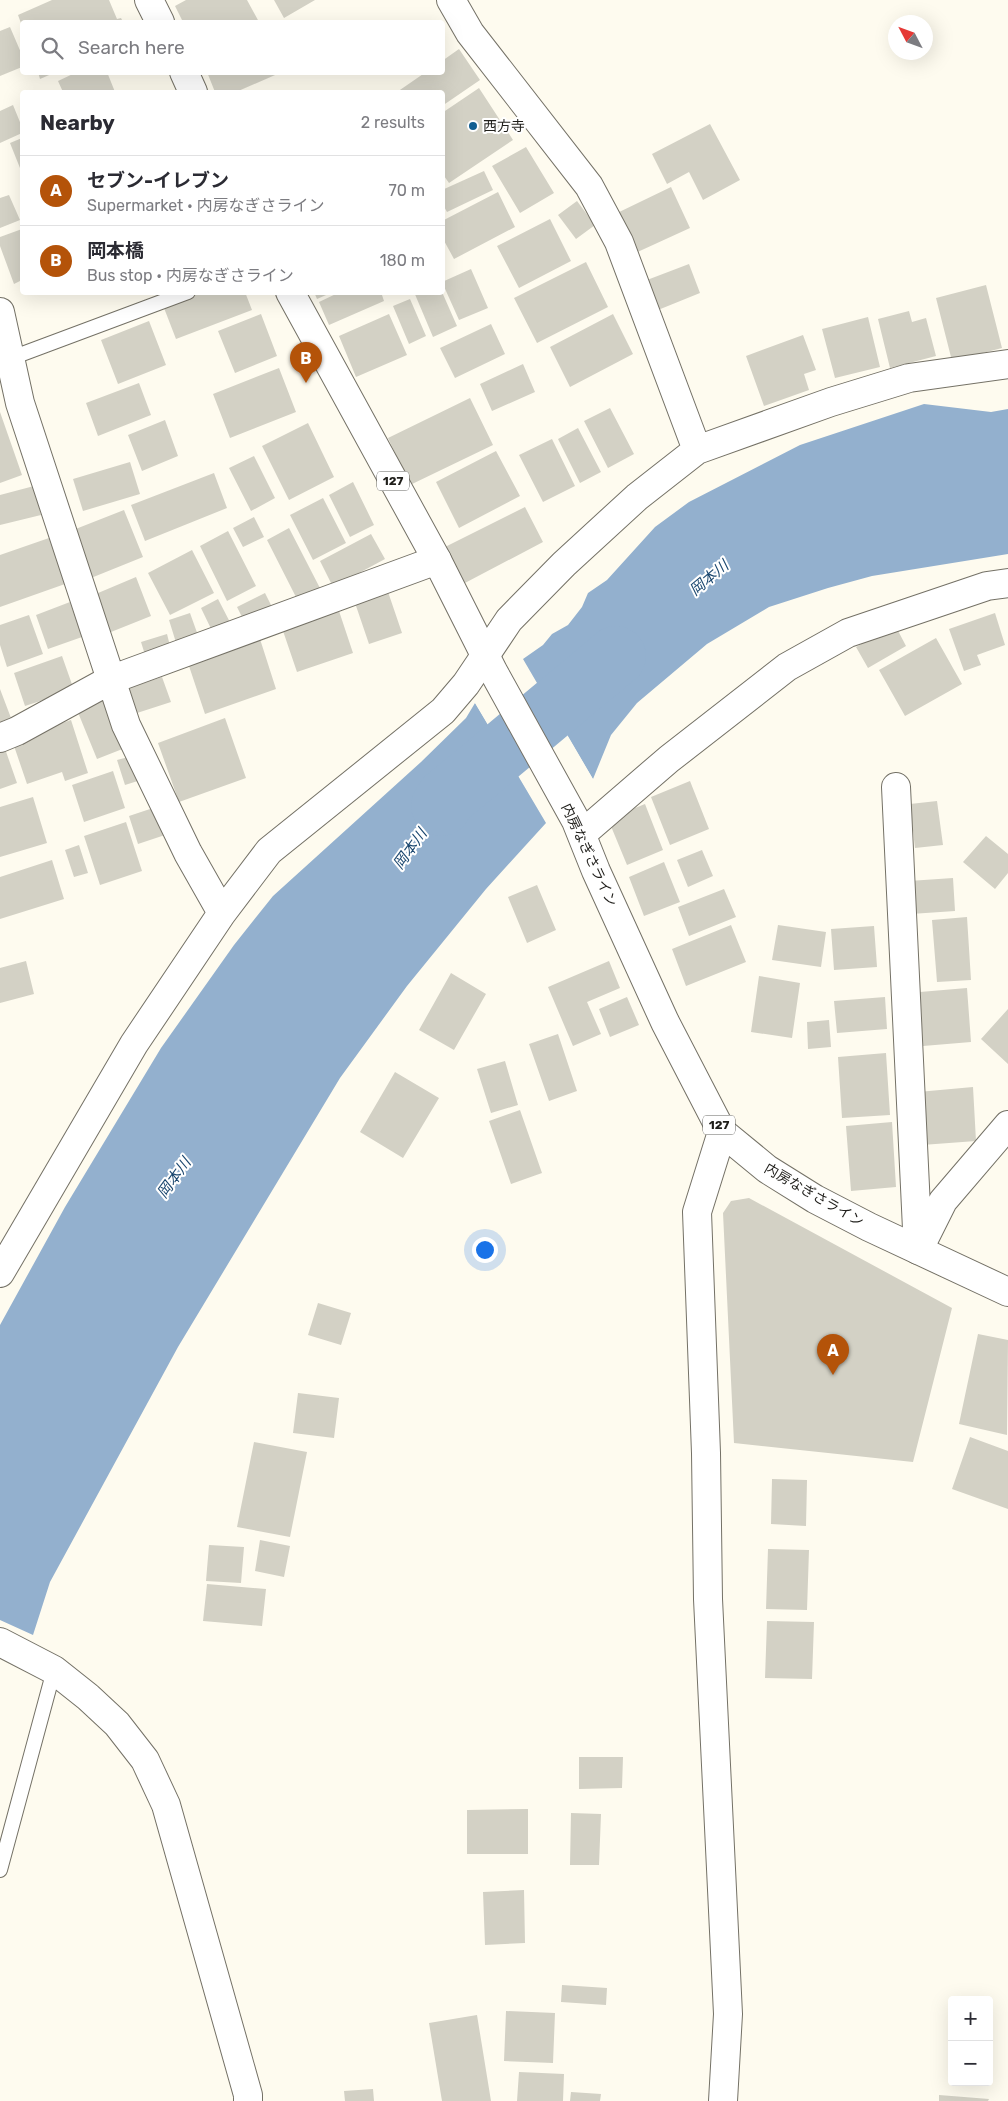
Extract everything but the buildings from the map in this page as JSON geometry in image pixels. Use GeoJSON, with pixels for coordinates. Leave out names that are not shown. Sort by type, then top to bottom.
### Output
{"type":"FeatureCollection","features":[{"type":"Feature","properties":{"kind":"main road"},"geometry":{"type":"LineString","coordinates":[[149,0],[159,20]]}},
{"type":"Feature","properties":{"kind":"main road"},"geometry":{"type":"LineString","coordinates":[[451,0],[470,33],[594,194],[619,242],[697,450]]}},
{"type":"Feature","properties":{"kind":"main road"},"geometry":{"type":"LineString","coordinates":[[185,75],[192,90]]}},
{"type":"Feature","properties":{"kind":"main road","name":"内房なぎさライン"},"geometry":{"type":"LineString","coordinates":[[292,295],[437,560],[489,664],[579,828],[596,871],[665,1022],[722,1132],[767,1169],[815,1199],[1008,1292]]}},
{"type":"Feature","properties":{"kind":"main road"},"geometry":{"type":"LineString","coordinates":[[0,312],[5,360],[126,725],[188,853],[222,913]]}},
{"type":"Feature","properties":{"kind":"main road"},"geometry":{"type":"LineString","coordinates":[[0,1273],[134,1044],[222,913],[269,851],[443,711],[466,684],[489,664],[509,620],[564,564],[637,497],[697,450],[831,402],[909,378],[1008,364]]}},
{"type":"Feature","properties":{"kind":"main road"},"geometry":{"type":"LineString","coordinates":[[0,738],[17,731],[110,680],[437,560]]}},
{"type":"Feature","properties":{"kind":"main road"},"geometry":{"type":"LineString","coordinates":[[579,828],[787,667],[848,633],[987,586],[1008,583]]}},
{"type":"Feature","properties":{"kind":"main road"},"geometry":{"type":"LineString","coordinates":[[896,787],[918,1250]]}},
{"type":"Feature","properties":{"kind":"main road"},"geometry":{"type":"LineString","coordinates":[[918,1250],[943,1202],[1008,1125]]}},
{"type":"Feature","properties":{"kind":"main road"},"geometry":{"type":"LineString","coordinates":[[722,1132],[697,1212],[706,1453],[708,1599],[728,2014],[723,2101]]}},
{"type":"Feature","properties":{"kind":"main road"},"geometry":{"type":"LineString","coordinates":[[0,1642],[47,1666],[88,1697],[117,1724],[145,1760],[163,1798],[248,2095],[248,2101]]}},
{"type":"Feature","properties":{"kind":"lane"},"geometry":{"type":"LineString","coordinates":[[5,360],[180,295]]}},
{"type":"Feature","properties":{"kind":"lane"},"geometry":{"type":"LineString","coordinates":[[0,1870],[47,1666]]}},
{"type":"Feature","properties":{"kind":"water"},"geometry":{"type":"Polygon","coordinates":[[[924,404],[991,412],[1008,409],[1008,554],[872,576],[769,607],[707,644],[637,703],[611,735],[593,779],[523,659],[543,645],[552,634],[568,625],[582,607],[588,593],[607,580],[655,527],[689,502],[800,445],[924,404]]]}},
{"type":"Feature","properties":{"kind":"water"},"geometry":{"type":"Polygon","coordinates":[[[475,703],[546,823],[486,889],[407,986],[340,1078],[178,1347],[50,1582],[33,1635],[0,1620],[0,1325],[65,1207],[161,1048],[234,945],[273,896],[421,762],[466,718],[475,703]]]}},
{"type":"Feature","properties":{"kind":"pier"},"geometry":{"type":"Polygon","coordinates":[[[521,657],[594,781],[591,780],[521,657]]]}},
{"type":"Feature","properties":{"kind":"pier"},"geometry":{"type":"Polygon","coordinates":[[[474,701],[477,702],[549,822],[548,825],[474,701]]]}},
{"type":"Feature","properties":{"kind":"waterway","name":"岡本川"},"geometry":{"type":"LineString","coordinates":[[441,806],[446,798],[616,656]]}},
{"type":"Feature","properties":{"kind":"place","name":"西方寺"},"geometry":{"type":"Point","coordinates":[473,126]}},
{"type":"Feature","properties":{"kind":"place","name":"岡本橋"},"geometry":{"type":"Point","coordinates":[306,383]}},
{"type":"Feature","properties":{"kind":"place","name":"セブン-イレブン"},"geometry":{"type":"Point","coordinates":[833,1375]}}]}
